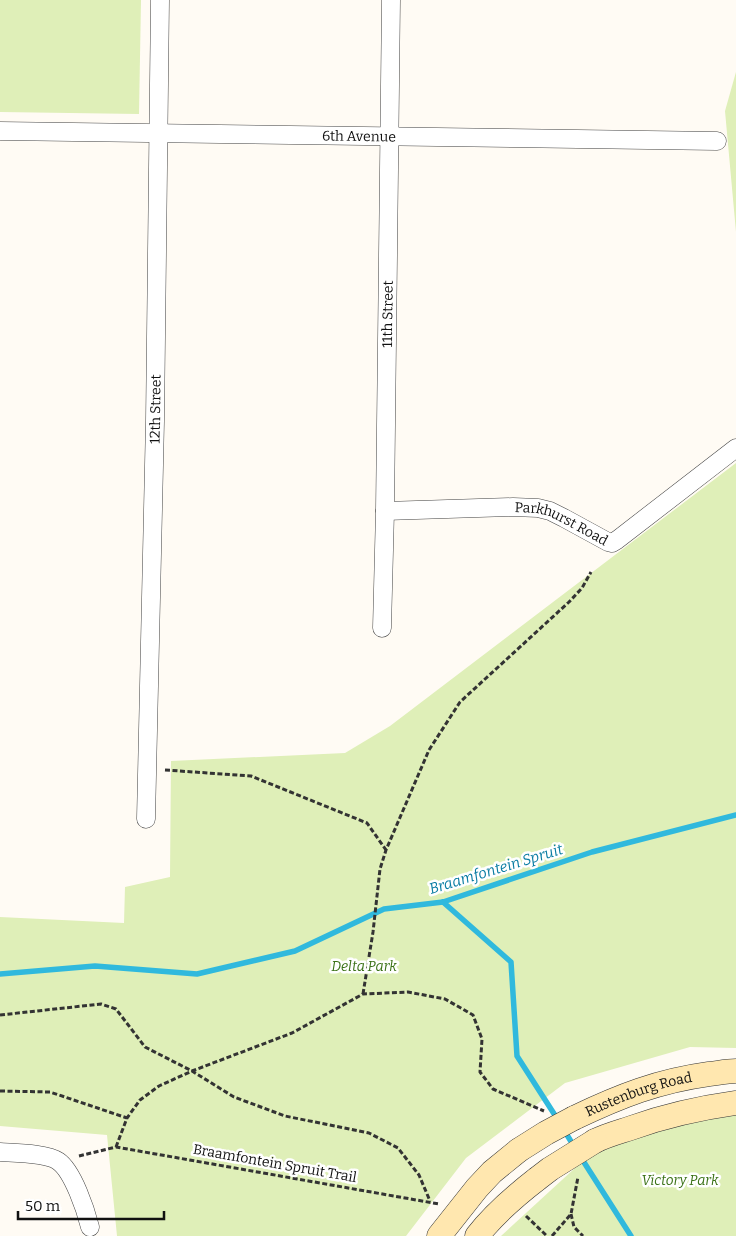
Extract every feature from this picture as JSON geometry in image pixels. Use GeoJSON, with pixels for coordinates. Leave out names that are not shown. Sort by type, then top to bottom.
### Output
{"type":"FeatureCollection","features":[{"type":"Feature","properties":{"kind":"main road","name":"Rustenburg Road"},"geometry":{"type":"LineString","coordinates":[[439,1236],[492,1172],[519,1150],[546,1133],[574,1118],[645,1088],[676,1080],[736,1071]]}},
{"type":"Feature","properties":{"kind":"main road","name":"Rustenburg Road"},"geometry":{"type":"LineString","coordinates":[[477,1236],[500,1209],[537,1178],[595,1141],[652,1121],[713,1106],[736,1103]]}},
{"type":"Feature","properties":{"kind":"street","name":"12th Street"},"geometry":{"type":"LineString","coordinates":[[146,819],[155,431],[160,0]]}},
{"type":"Feature","properties":{"kind":"street","name":"11th Street"},"geometry":{"type":"LineString","coordinates":[[382,628],[391,0]]}},
{"type":"Feature","properties":{"kind":"street","name":"6th Avenue"},"geometry":{"type":"LineString","coordinates":[[0,131],[717,142]]}},
{"type":"Feature","properties":{"kind":"street","name":"Parkhurst Road"},"geometry":{"type":"LineString","coordinates":[[385,511],[538,508],[564,518],[608,542],[612,542],[736,448]]}},
{"type":"Feature","properties":{"kind":"street"},"geometry":{"type":"LineString","coordinates":[[0,1152],[50,1157],[59,1161],[76,1188],[85,1208],[90,1228]]}},
{"type":"Feature","properties":{"kind":"path"},"geometry":{"type":"LineString","coordinates":[[363,994],[373,932],[380,869],[386,850],[429,750],[460,702],[568,602],[582,588],[591,572]]}},
{"type":"Feature","properties":{"kind":"path"},"geometry":{"type":"LineString","coordinates":[[148,740],[156,769],[251,776],[367,823],[386,850]]}},
{"type":"Feature","properties":{"kind":"path"},"geometry":{"type":"LineString","coordinates":[[116,1148],[127,1118],[140,1100],[159,1086],[192,1071],[292,1033],[363,994],[408,992],[427,995],[445,999],[473,1015],[482,1039],[480,1072],[493,1089],[544,1111]]}},
{"type":"Feature","properties":{"kind":"path"},"geometry":{"type":"LineString","coordinates":[[0,1015],[101,1004],[116,1009],[145,1047],[192,1071],[234,1097],[284,1116],[369,1133],[398,1148],[419,1176],[430,1202]]}},
{"type":"Feature","properties":{"kind":"path"},"geometry":{"type":"LineString","coordinates":[[0,1091],[50,1092],[127,1118]]}},
{"type":"Feature","properties":{"kind":"path","name":"Braamfontein Spruit Trail"},"geometry":{"type":"LineString","coordinates":[[59,1161],[116,1148],[461,1208]]}},
{"type":"Feature","properties":{"kind":"path"},"geometry":{"type":"LineString","coordinates":[[579,1173],[571,1214],[574,1227],[582,1236]]}},
{"type":"Feature","properties":{"kind":"path"},"geometry":{"type":"LineString","coordinates":[[552,1236],[571,1214]]}},
{"type":"Feature","properties":{"kind":"path"},"geometry":{"type":"LineString","coordinates":[[526,1216],[547,1236]]}},
{"type":"Feature","properties":{"kind":"green space"},"geometry":{"type":"Polygon","coordinates":[[[0,0],[141,0],[139,114],[0,112],[0,0]]]}},
{"type":"Feature","properties":{"kind":"green space"},"geometry":{"type":"Polygon","coordinates":[[[736,72],[736,232],[725,111],[736,72]]]}},
{"type":"Feature","properties":{"kind":"green space","name":"Delta Park"},"geometry":{"type":"Polygon","coordinates":[[[736,463],[736,1048],[690,1047],[565,1083],[466,1158],[406,1236],[117,1236],[107,1135],[0,1126],[0,917],[124,923],[125,887],[170,877],[171,761],[345,753],[390,726],[736,463]]]}},
{"type":"Feature","properties":{"kind":"green space","name":"Victory Park"},"geometry":{"type":"Polygon","coordinates":[[[736,1111],[736,1236],[501,1236],[599,1146],[736,1111]]]}},
{"type":"Feature","properties":{"kind":"waterway","name":"Braamfontein Spruit"},"geometry":{"type":"LineString","coordinates":[[0,974],[95,966],[197,974],[295,951],[384,909],[443,902],[592,852],[736,815]]}},
{"type":"Feature","properties":{"kind":"waterway"},"geometry":{"type":"LineString","coordinates":[[443,902],[511,962],[517,1056],[558,1120]]}},
{"type":"Feature","properties":{"kind":"waterway"},"geometry":{"type":"LineString","coordinates":[[564,1130],[575,1148]]}},
{"type":"Feature","properties":{"kind":"waterway"},"geometry":{"type":"LineString","coordinates":[[580,1156],[631,1236]]}}]}
